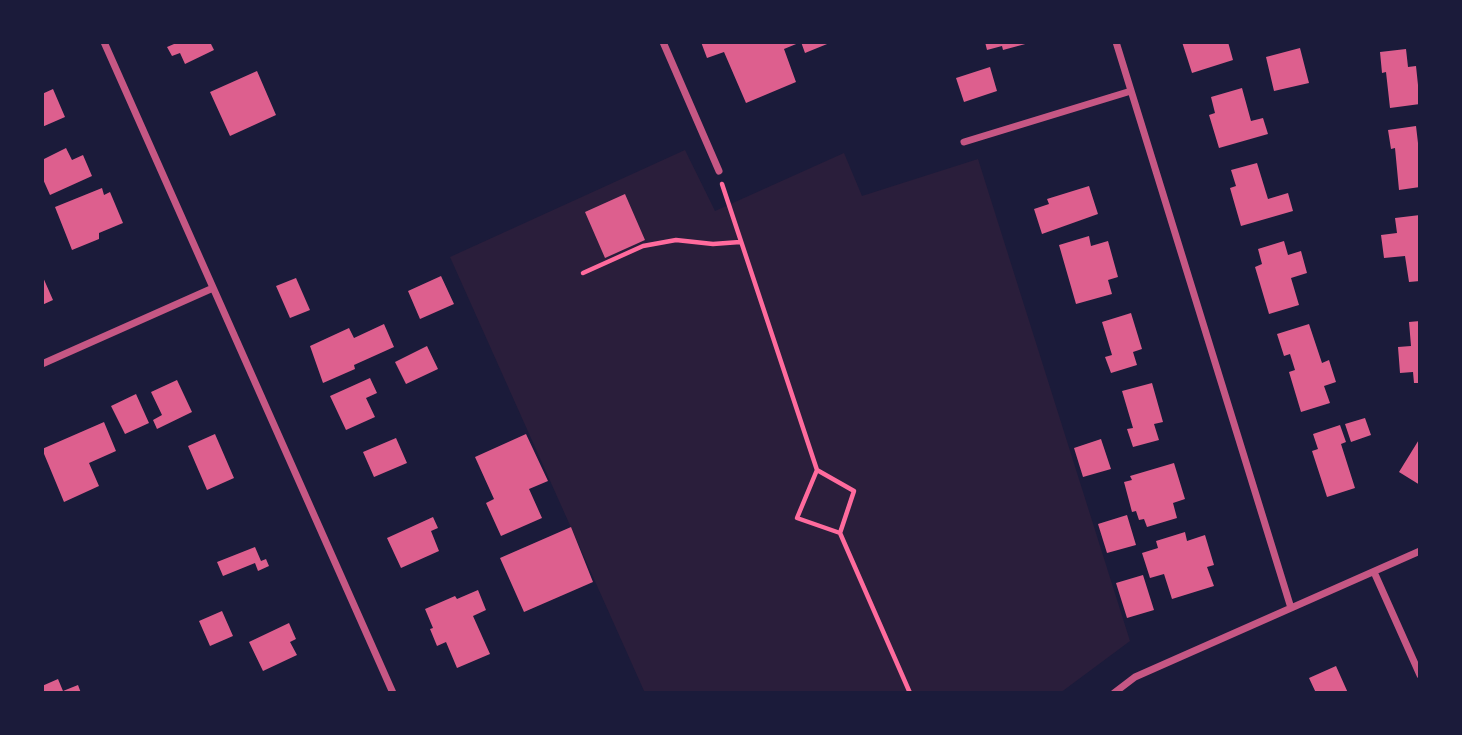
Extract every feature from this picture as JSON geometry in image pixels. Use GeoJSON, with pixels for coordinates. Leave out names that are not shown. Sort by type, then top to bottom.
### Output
{"type":"FeatureCollection","features":[{"type":"Feature","properties":{"kind":"street"},"geometry":{"type":"LineString","coordinates":[[104,42],[393,693]]}},
{"type":"Feature","properties":{"kind":"street"},"geometry":{"type":"LineString","coordinates":[[663,42],[719,171]]}},
{"type":"Feature","properties":{"kind":"street"},"geometry":{"type":"LineString","coordinates":[[1116,42],[1291,608]]}},
{"type":"Feature","properties":{"kind":"street"},"geometry":{"type":"LineString","coordinates":[[964,142],[1131,91]]}},
{"type":"Feature","properties":{"kind":"street"},"geometry":{"type":"LineString","coordinates":[[42,365],[213,288]]}},
{"type":"Feature","properties":{"kind":"street"},"geometry":{"type":"LineString","coordinates":[[1114,693],[1135,677],[1420,551]]}},
{"type":"Feature","properties":{"kind":"street"},"geometry":{"type":"LineString","coordinates":[[1374,572],[1420,675]]}},
{"type":"Feature","properties":{"kind":"path"},"geometry":{"type":"LineString","coordinates":[[726,200],[817,471],[797,518],[840,533]]}},
{"type":"Feature","properties":{"kind":"path"},"geometry":{"type":"LineString","coordinates":[[583,273],[643,246],[676,240],[713,244],[740,242]]}},
{"type":"Feature","properties":{"kind":"path"},"geometry":{"type":"LineString","coordinates":[[817,471],[854,491],[840,533],[910,693]]}},
{"type":"Feature","properties":{"kind":"shaded area"},"geometry":{"type":"Polygon","coordinates":[[[685,150],[715,211],[844,153],[862,196],[978,159],[1130,641],[1060,693],[645,693],[450,257],[685,150]]]}},
{"type":"Feature","properties":{"kind":"building"},"geometry":{"type":"Polygon","coordinates":[[[172,42],[210,42],[214,50],[185,64],[180,53],[172,56],[167,47],[174,44],[172,42]]]}},
{"type":"Feature","properties":{"kind":"building"},"geometry":{"type":"Polygon","coordinates":[[[701,42],[801,42],[784,49],[796,82],[746,103],[724,52],[707,58],[701,42]]]}},
{"type":"Feature","properties":{"kind":"building"},"geometry":{"type":"Polygon","coordinates":[[[801,42],[832,42],[805,53],[801,42]]]}},
{"type":"Feature","properties":{"kind":"building"},"geometry":{"type":"Polygon","coordinates":[[[985,42],[1029,43],[1003,50],[1002,46],[987,50],[985,42]]]}},
{"type":"Feature","properties":{"kind":"building"},"geometry":{"type":"Polygon","coordinates":[[[1182,42],[1228,42],[1233,60],[1192,73],[1182,42]]]}},
{"type":"Feature","properties":{"kind":"building"},"geometry":{"type":"Polygon","coordinates":[[[1300,48],[1309,83],[1274,91],[1266,57],[1300,48]]]}},
{"type":"Feature","properties":{"kind":"building"},"geometry":{"type":"Polygon","coordinates":[[[1406,49],[1408,67],[1416,66],[1420,104],[1390,108],[1386,72],[1382,73],[1380,52],[1406,49]]]}},
{"type":"Feature","properties":{"kind":"building"},"geometry":{"type":"Polygon","coordinates":[[[990,67],[997,91],[964,102],[956,78],[990,67]]]}},
{"type":"Feature","properties":{"kind":"building"},"geometry":{"type":"Polygon","coordinates":[[[257,71],[276,115],[230,136],[210,92],[257,71]]]}},
{"type":"Feature","properties":{"kind":"building"},"geometry":{"type":"Polygon","coordinates":[[[1242,88],[1251,121],[1263,118],[1268,134],[1219,148],[1209,115],[1215,113],[1211,97],[1242,88]]]}},
{"type":"Feature","properties":{"kind":"building"},"geometry":{"type":"Polygon","coordinates":[[[53,89],[65,117],[42,127],[42,94],[53,89]]]}},
{"type":"Feature","properties":{"kind":"building"},"geometry":{"type":"Polygon","coordinates":[[[1416,126],[1420,143],[1420,187],[1399,190],[1395,148],[1391,149],[1388,130],[1416,126]]]}},
{"type":"Feature","properties":{"kind":"building"},"geometry":{"type":"Polygon","coordinates":[[[66,148],[72,160],[83,155],[92,176],[50,195],[42,177],[42,160],[66,148]]]}},
{"type":"Feature","properties":{"kind":"building"},"geometry":{"type":"Polygon","coordinates":[[[1257,163],[1268,199],[1288,193],[1293,211],[1241,226],[1230,188],[1236,186],[1231,170],[1257,163]]]}},
{"type":"Feature","properties":{"kind":"building"},"geometry":{"type":"Polygon","coordinates":[[[1089,186],[1098,214],[1042,234],[1034,209],[1049,204],[1047,199],[1089,186]]]}},
{"type":"Feature","properties":{"kind":"building"},"geometry":{"type":"Polygon","coordinates":[[[102,188],[104,195],[110,192],[123,223],[99,233],[99,239],[72,250],[55,207],[102,188]]]}},
{"type":"Feature","properties":{"kind":"building"},"geometry":{"type":"Polygon","coordinates":[[[625,194],[645,240],[605,258],[585,212],[625,194]]]}},
{"type":"Feature","properties":{"kind":"building"},"geometry":{"type":"Polygon","coordinates":[[[1420,215],[1420,281],[1409,282],[1405,256],[1384,258],[1381,235],[1397,233],[1395,218],[1420,215]]]}},
{"type":"Feature","properties":{"kind":"building"},"geometry":{"type":"Polygon","coordinates":[[[1089,236],[1091,246],[1108,241],[1118,277],[1108,280],[1112,294],[1076,304],[1059,245],[1089,236]]]}},
{"type":"Feature","properties":{"kind":"building"},"geometry":{"type":"Polygon","coordinates":[[[1284,241],[1288,255],[1301,251],[1307,273],[1291,278],[1299,305],[1269,314],[1255,267],[1262,264],[1258,249],[1284,241]]]}},
{"type":"Feature","properties":{"kind":"building"},"geometry":{"type":"Polygon","coordinates":[[[42,275],[53,300],[42,305],[42,275]]]}},
{"type":"Feature","properties":{"kind":"building"},"geometry":{"type":"Polygon","coordinates":[[[441,276],[454,304],[420,319],[408,291],[441,276]]]}},
{"type":"Feature","properties":{"kind":"building"},"geometry":{"type":"Polygon","coordinates":[[[296,278],[310,310],[290,318],[276,286],[296,278]]]}},
{"type":"Feature","properties":{"kind":"building"},"geometry":{"type":"Polygon","coordinates":[[[1131,313],[1142,349],[1133,352],[1137,365],[1111,373],[1105,357],[1112,355],[1102,322],[1131,313]]]}},
{"type":"Feature","properties":{"kind":"building"},"geometry":{"type":"Polygon","coordinates":[[[1420,321],[1420,383],[1414,383],[1413,372],[1400,373],[1398,347],[1411,346],[1409,322],[1420,321]]]}},
{"type":"Feature","properties":{"kind":"building"},"geometry":{"type":"Polygon","coordinates":[[[384,324],[394,347],[323,383],[310,346],[349,328],[354,338],[384,324]]]}},
{"type":"Feature","properties":{"kind":"building"},"geometry":{"type":"Polygon","coordinates":[[[1309,324],[1322,363],[1329,360],[1336,382],[1324,386],[1330,403],[1301,412],[1289,372],[1295,370],[1290,354],[1284,356],[1277,334],[1309,324]]]}},
{"type":"Feature","properties":{"kind":"building"},"geometry":{"type":"Polygon","coordinates":[[[427,346],[438,369],[406,384],[395,362],[427,346]]]}},
{"type":"Feature","properties":{"kind":"building"},"geometry":{"type":"Polygon","coordinates":[[[370,378],[377,393],[366,398],[375,417],[346,430],[330,396],[370,378]]]}},
{"type":"Feature","properties":{"kind":"building"},"geometry":{"type":"Polygon","coordinates":[[[177,380],[192,412],[157,429],[153,420],[162,415],[151,392],[177,380]]]}},
{"type":"Feature","properties":{"kind":"building"},"geometry":{"type":"Polygon","coordinates":[[[1152,383],[1163,422],[1154,424],[1159,440],[1133,447],[1127,429],[1133,428],[1122,391],[1152,383]]]}},
{"type":"Feature","properties":{"kind":"building"},"geometry":{"type":"Polygon","coordinates":[[[136,394],[149,423],[125,434],[111,406],[136,394]]]}},
{"type":"Feature","properties":{"kind":"building"},"geometry":{"type":"Polygon","coordinates":[[[1365,418],[1371,435],[1351,442],[1345,424],[1365,418]]]}},
{"type":"Feature","properties":{"kind":"building"},"geometry":{"type":"Polygon","coordinates":[[[104,422],[116,451],[89,463],[99,486],[64,502],[42,449],[104,422]]]}},
{"type":"Feature","properties":{"kind":"building"},"geometry":{"type":"Polygon","coordinates":[[[1340,425],[1346,442],[1341,444],[1355,488],[1327,497],[1312,451],[1318,449],[1313,434],[1340,425]]]}},
{"type":"Feature","properties":{"kind":"building"},"geometry":{"type":"Polygon","coordinates":[[[215,434],[234,478],[207,490],[188,446],[215,434]]]}},
{"type":"Feature","properties":{"kind":"building"},"geometry":{"type":"Polygon","coordinates":[[[526,434],[548,481],[529,489],[542,518],[501,536],[486,503],[494,499],[475,457],[526,434]]]}},
{"type":"Feature","properties":{"kind":"building"},"geometry":{"type":"Polygon","coordinates":[[[396,438],[407,463],[374,477],[363,452],[396,438]]]}},
{"type":"Feature","properties":{"kind":"building"},"geometry":{"type":"Polygon","coordinates":[[[1420,438],[1420,485],[1399,472],[1420,438]]]}},
{"type":"Feature","properties":{"kind":"building"},"geometry":{"type":"Polygon","coordinates":[[[1101,439],[1111,469],[1083,477],[1074,448],[1101,439]]]}},
{"type":"Feature","properties":{"kind":"building"},"geometry":{"type":"Polygon","coordinates":[[[1174,463],[1185,499],[1173,503],[1177,518],[1147,527],[1144,519],[1139,520],[1136,511],[1132,512],[1124,482],[1132,480],[1130,476],[1174,463]]]}},
{"type":"Feature","properties":{"kind":"building"},"geometry":{"type":"Polygon","coordinates":[[[1127,515],[1136,545],[1107,553],[1098,524],[1127,515]]]}},
{"type":"Feature","properties":{"kind":"building"},"geometry":{"type":"Polygon","coordinates":[[[433,517],[438,528],[431,531],[439,551],[401,568],[387,538],[433,517]]]}},
{"type":"Feature","properties":{"kind":"building"},"geometry":{"type":"Polygon","coordinates":[[[571,527],[593,582],[524,612],[500,558],[571,527]]]}},
{"type":"Feature","properties":{"kind":"building"},"geometry":{"type":"Polygon","coordinates":[[[1185,532],[1187,541],[1205,535],[1214,565],[1207,567],[1214,586],[1172,599],[1164,574],[1150,578],[1142,553],[1158,548],[1156,541],[1185,532]]]}},
{"type":"Feature","properties":{"kind":"building"},"geometry":{"type":"Polygon","coordinates":[[[255,547],[261,561],[266,559],[269,566],[258,571],[255,563],[223,576],[217,562],[255,547]]]}},
{"type":"Feature","properties":{"kind":"building"},"geometry":{"type":"Polygon","coordinates":[[[1143,575],[1154,610],[1127,618],[1116,583],[1143,575]]]}},
{"type":"Feature","properties":{"kind":"building"},"geometry":{"type":"Polygon","coordinates":[[[478,590],[486,610],[473,616],[490,654],[457,668],[446,642],[437,646],[425,609],[455,596],[457,599],[478,590]]]}},
{"type":"Feature","properties":{"kind":"building"},"geometry":{"type":"Polygon","coordinates":[[[222,611],[233,636],[210,646],[199,621],[222,611]]]}},
{"type":"Feature","properties":{"kind":"building"},"geometry":{"type":"Polygon","coordinates":[[[289,623],[296,639],[290,642],[297,655],[263,671],[249,642],[289,623]]]}},
{"type":"Feature","properties":{"kind":"building"},"geometry":{"type":"Polygon","coordinates":[[[1336,666],[1348,693],[1316,693],[1309,678],[1336,666]]]}},
{"type":"Feature","properties":{"kind":"building"},"geometry":{"type":"Polygon","coordinates":[[[58,679],[63,691],[78,685],[81,693],[42,693],[42,686],[58,679]]]}}]}
